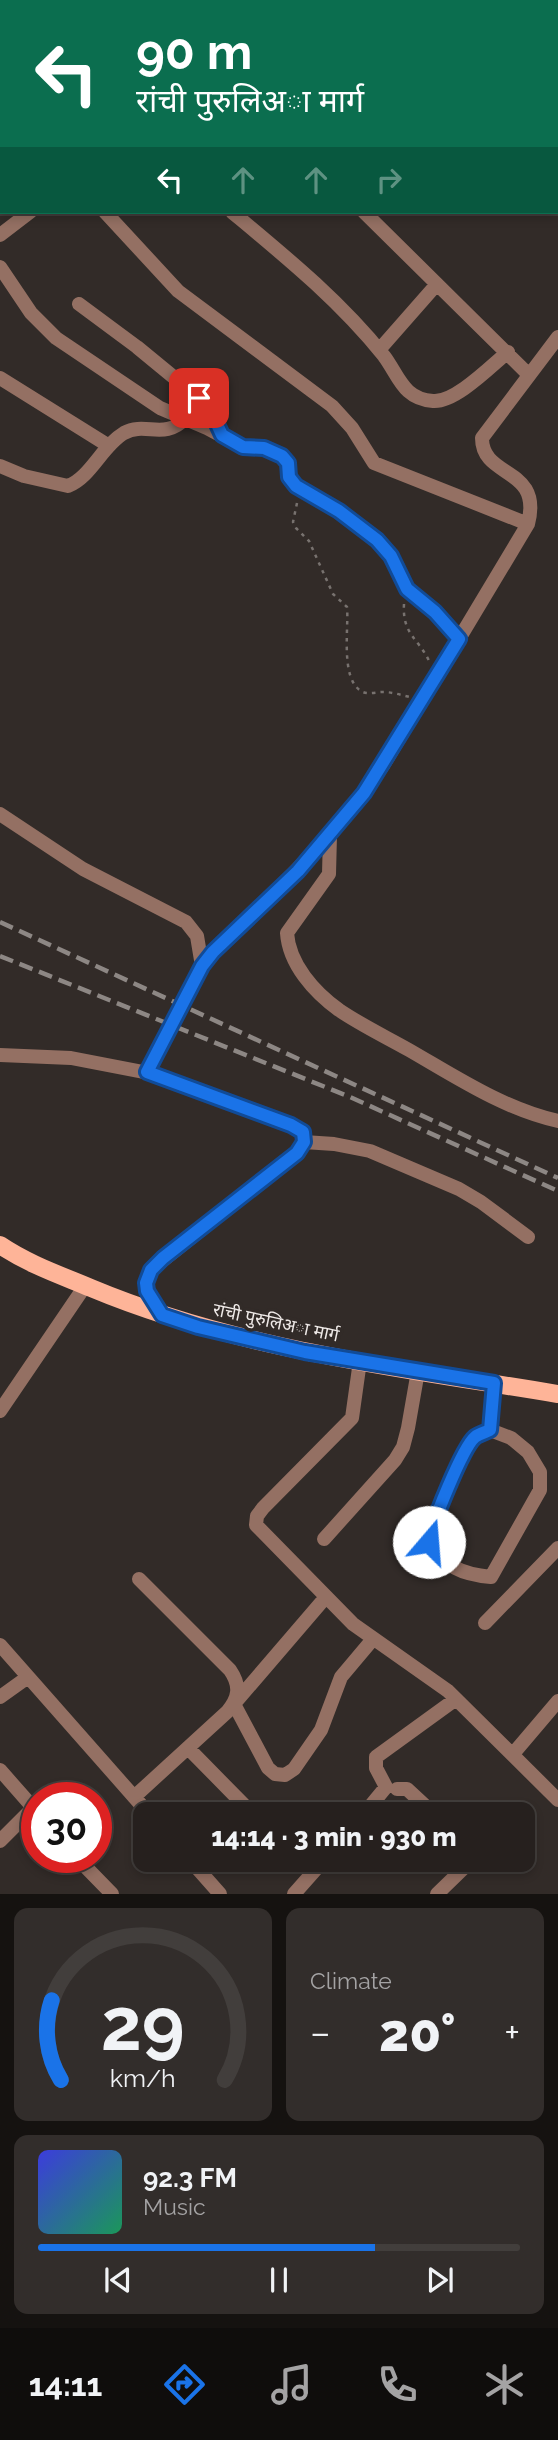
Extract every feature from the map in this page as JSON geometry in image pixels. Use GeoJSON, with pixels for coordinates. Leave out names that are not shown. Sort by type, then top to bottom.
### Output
{"type":"FeatureCollection","features":[{"type":"Feature","properties":{"kind":"main road","name":"रांची पुरुलिअा मार्ग"},"geometry":{"type":"LineString","coordinates":[[0,1245],[36,1265],[85,1286],[211,1330],[305,1352],[558,1394]]}},
{"type":"Feature","properties":{"kind":"street"},"geometry":{"type":"LineString","coordinates":[[0,235],[27,214]]}},
{"type":"Feature","properties":{"kind":"street"},"geometry":{"type":"LineString","coordinates":[[107,214],[178,291],[332,406],[352,428],[374,463],[528,524]]}},
{"type":"Feature","properties":{"kind":"street"},"geometry":{"type":"LineString","coordinates":[[234,214],[329,295],[379,350],[405,390],[436,401],[455,395],[508,352]]}},
{"type":"Feature","properties":{"kind":"street"},"geometry":{"type":"LineString","coordinates":[[366,214],[528,374]]}},
{"type":"Feature","properties":{"kind":"street"},"geometry":{"type":"LineString","coordinates":[[0,267],[31,313],[56,338],[153,404],[243,447],[264,448],[282,456],[288,463],[292,483],[339,511],[377,540],[391,556],[407,589],[435,612],[459,639]]}},
{"type":"Feature","properties":{"kind":"street"},"geometry":{"type":"LineString","coordinates":[[379,350],[437,284]]}},
{"type":"Feature","properties":{"kind":"street"},"geometry":{"type":"LineString","coordinates":[[79,304],[199,398],[210,409],[222,435]]}},
{"type":"Feature","properties":{"kind":"street"},"geometry":{"type":"LineString","coordinates":[[147,1072],[202,966],[213,952],[298,871],[330,835],[384,764],[528,524],[532,506],[530,494],[522,484],[487,457],[482,448],[482,438],[558,337]]}},
{"type":"Feature","properties":{"kind":"street"},"geometry":{"type":"LineString","coordinates":[[0,378],[109,446]]}},
{"type":"Feature","properties":{"kind":"street"},"geometry":{"type":"LineString","coordinates":[[0,466],[24,476],[68,486],[81,477],[109,446],[130,430],[169,430],[186,418]]}},
{"type":"Feature","properties":{"kind":"street"},"geometry":{"type":"LineString","coordinates":[[0,814],[83,869],[186,922],[197,936],[202,966]]}},
{"type":"Feature","properties":{"kind":"street"},"geometry":{"type":"LineString","coordinates":[[330,835],[329,874],[287,933],[288,951],[298,967],[339,1010],[484,1093],[521,1110],[558,1121]]}},
{"type":"Feature","properties":{"kind":"street"},"geometry":{"type":"LineString","coordinates":[[0,1055],[71,1058],[147,1072],[291,1125],[303,1132],[304,1142],[297,1153],[151,1270],[146,1283],[147,1291],[162,1315]]}},
{"type":"Feature","properties":{"kind":"street"},"geometry":{"type":"LineString","coordinates":[[304,1142],[334,1144],[370,1152],[433,1178],[470,1195],[528,1237]]}},
{"type":"Feature","properties":{"kind":"street"},"geometry":{"type":"LineString","coordinates":[[0,1411],[85,1286]]}},
{"type":"Feature","properties":{"kind":"street"},"geometry":{"type":"LineString","coordinates":[[359,1361],[352,1418],[257,1516],[256,1525],[325,1598],[373,1639],[432,1678],[457,1699],[558,1800]]}},
{"type":"Feature","properties":{"kind":"street"},"geometry":{"type":"LineString","coordinates":[[324,1539],[395,1460],[403,1447],[418,1371]]}},
{"type":"Feature","properties":{"kind":"street"},"geometry":{"type":"LineString","coordinates":[[490,1430],[494,1383]]}},
{"type":"Feature","properties":{"kind":"street"},"geometry":{"type":"LineString","coordinates":[[490,1430],[511,1438],[528,1452],[540,1472],[540,1490],[491,1577],[470,1575],[444,1563],[429,1542],[432,1524],[461,1459],[474,1437],[490,1430]]}},
{"type":"Feature","properties":{"kind":"street"},"geometry":{"type":"LineString","coordinates":[[485,1623],[558,1548]]}},
{"type":"Feature","properties":{"kind":"street"},"geometry":{"type":"LineString","coordinates":[[139,1579],[237,1680],[239,1690],[234,1704],[268,1768],[275,1774],[285,1775],[293,1769],[321,1730],[330,1699],[341,1677],[373,1639]]}},
{"type":"Feature","properties":{"kind":"street"},"geometry":{"type":"LineString","coordinates":[[134,1797],[234,1704],[325,1598]]}},
{"type":"Feature","properties":{"kind":"street"},"geometry":{"type":"LineString","coordinates":[[0,1645],[138,1802]]}},
{"type":"Feature","properties":{"kind":"street"},"geometry":{"type":"LineString","coordinates":[[0,1697],[28,1677]]}},
{"type":"Feature","properties":{"kind":"street"},"geometry":{"type":"LineString","coordinates":[[374,1802],[386,1787],[376,1768],[376,1757],[457,1699]]}},
{"type":"Feature","properties":{"kind":"street"},"geometry":{"type":"LineString","coordinates":[[513,1754],[558,1701]]}},
{"type":"Feature","properties":{"kind":"street"},"geometry":{"type":"LineString","coordinates":[[188,1748],[241,1802]]}},
{"type":"Feature","properties":{"kind":"street"},"geometry":{"type":"LineString","coordinates":[[0,1770],[21,1794]]}},
{"type":"Feature","properties":{"kind":"street"},"geometry":{"type":"LineString","coordinates":[[397,1788],[407,1789],[421,1802]]}},
{"type":"Feature","properties":{"kind":"street"},"geometry":{"type":"LineString","coordinates":[[0,1841],[21,1822]]}},
{"type":"Feature","properties":{"kind":"street"},"geometry":{"type":"LineString","coordinates":[[201,1872],[220,1894]]}},
{"type":"Feature","properties":{"kind":"street"},"geometry":{"type":"LineString","coordinates":[[294,1894],[313,1872]]}},
{"type":"Feature","properties":{"kind":"street"},"geometry":{"type":"LineString","coordinates":[[437,1894],[460,1872]]}},
{"type":"Feature","properties":{"kind":"street"},"geometry":{"type":"LineString","coordinates":[[92,1873],[112,1894]]}},
{"type":"Feature","properties":{"kind":"path"},"geometry":{"type":"LineString","coordinates":[[300,489],[293,522],[309,541],[333,594],[347,607],[346,653],[356,685],[361,691],[369,693],[388,692],[423,699]]}},
{"type":"Feature","properties":{"kind":"path"},"geometry":{"type":"LineString","coordinates":[[407,589],[404,620],[410,635],[427,656],[435,679]]}},
{"type":"Feature","properties":{"kind":"railway"},"geometry":{"type":"LineString","coordinates":[[0,922],[558,1178]]}},
{"type":"Feature","properties":{"kind":"railway"},"geometry":{"type":"LineString","coordinates":[[0,956],[350,1097],[558,1191]]}},
{"type":"Feature","properties":{"kind":"route"},"geometry":{"type":"LineString","coordinates":[[199,398],[210,409],[222,435],[243,447],[264,448],[286,458],[292,483],[339,511],[377,540],[391,556],[407,589],[435,612],[459,639],[364,793],[298,871],[213,952],[202,966],[147,1072],[291,1125],[303,1132],[304,1142],[297,1153],[163,1258],[151,1270],[146,1283],[147,1291],[162,1315],[198,1327],[305,1352],[494,1383],[490,1430],[474,1437],[461,1459],[432,1524],[429,1542]]}}]}
